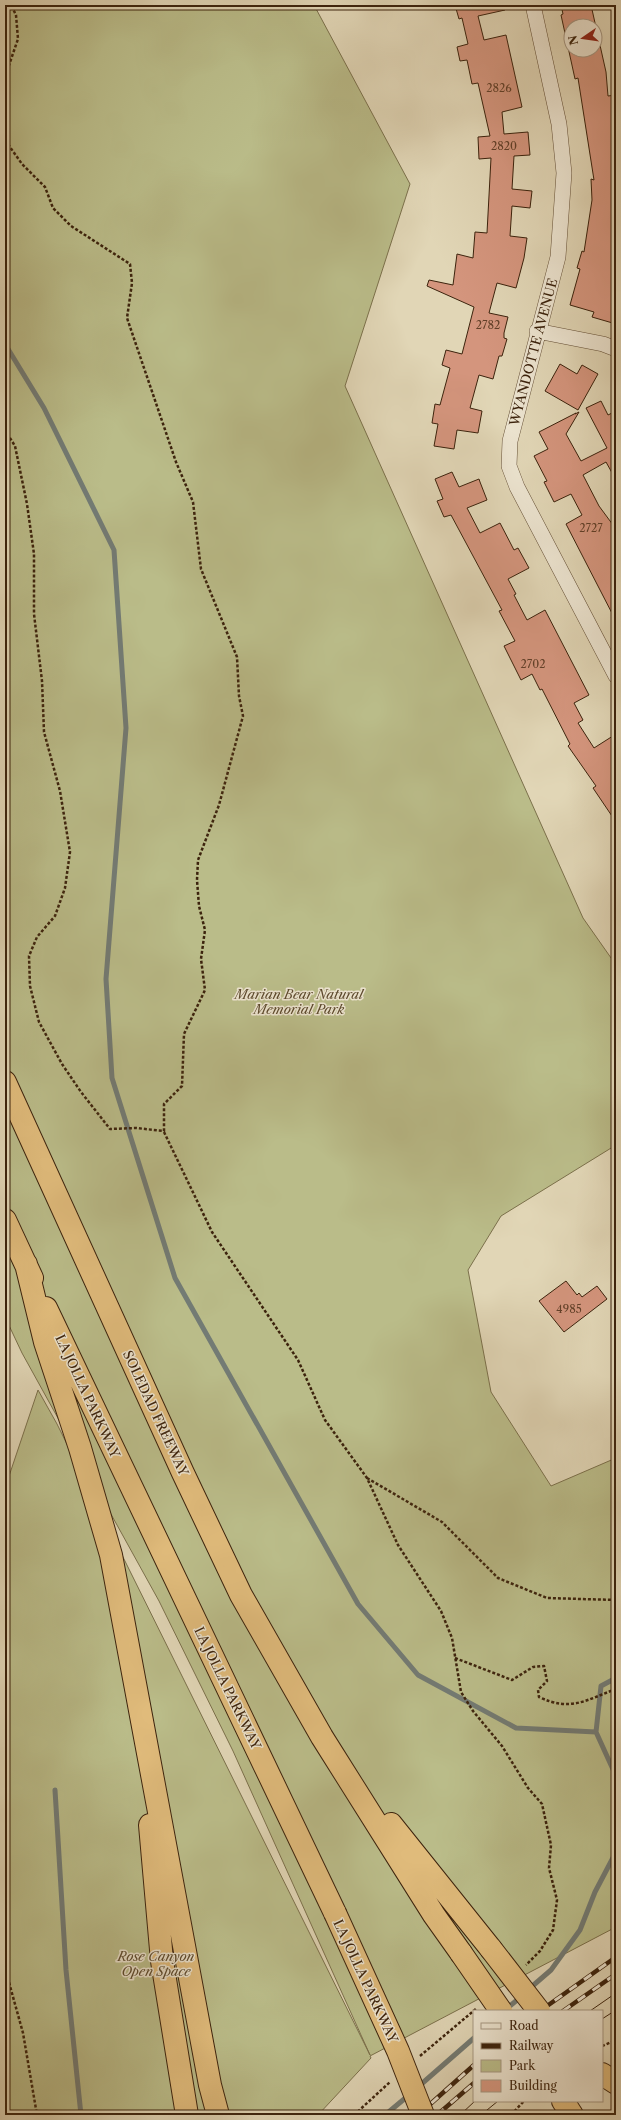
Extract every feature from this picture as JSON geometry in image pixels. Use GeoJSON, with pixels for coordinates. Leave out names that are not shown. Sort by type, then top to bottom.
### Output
{"type":"FeatureCollection","features":[{"type":"Feature","properties":{"kind":"highway","name":"SOLEDAD FREEWAY"},"geometry":{"type":"LineString","coordinates":[[5,1082],[183,1473],[241,1596],[322,1737]]}},
{"type":"Feature","properties":{"kind":"highway"},"geometry":{"type":"LineString","coordinates":[[5,1220],[26,1264],[45,1342],[80,1448],[111,1555],[210,2085],[218,2115]]}},
{"type":"Feature","properties":{"kind":"highway","name":"LA JOLLA PARKWAY"},"geometry":{"type":"LineString","coordinates":[[26,1264],[335,1913],[398,2050],[423,2115]]}},
{"type":"Feature","properties":{"kind":"highway"},"geometry":{"type":"LineString","coordinates":[[144,1726],[151,1849],[162,1961],[187,2115]]}},
{"type":"Feature","properties":{"kind":"highway"},"geometry":{"type":"LineString","coordinates":[[322,1737],[538,2010]]}},
{"type":"Feature","properties":{"kind":"highway"},"geometry":{"type":"LineString","coordinates":[[322,1737],[434,1915],[500,2010]]}},
{"type":"Feature","properties":{"kind":"street","name":"WYANDOTTE AVENUE"},"geometry":{"type":"LineString","coordinates":[[533,5],[559,124],[564,173],[558,258],[537,331],[510,441],[509,466],[517,487],[616,676]]}},
{"type":"Feature","properties":{"kind":"street"},"geometry":{"type":"LineString","coordinates":[[537,331],[603,344],[616,349]]}},
{"type":"Feature","properties":{"kind":"path"},"geometry":{"type":"LineString","coordinates":[[5,91],[8,68],[18,39],[16,15],[11,5]]}},
{"type":"Feature","properties":{"kind":"path"},"geometry":{"type":"LineString","coordinates":[[5,140],[22,164],[45,187],[53,208],[66,222],[94,242],[130,264],[132,284],[127,318],[176,462],[193,502],[201,569],[237,656],[239,696],[244,716],[219,805],[198,860],[197,880],[199,906],[205,930],[202,959],[205,990],[184,1034],[182,1086],[164,1104],[164,1131],[212,1232],[298,1360],[325,1420],[367,1478],[398,1544],[442,1611],[452,1638],[461,1692],[473,1711]]}},
{"type":"Feature","properties":{"kind":"path"},"geometry":{"type":"LineString","coordinates":[[5,430],[15,446],[31,532],[34,554],[34,614],[42,680],[44,732],[60,791],[70,852],[65,888],[55,916],[37,937],[29,956],[30,986],[40,1022],[62,1064],[80,1092],[110,1129],[136,1128],[164,1131]]}},
{"type":"Feature","properties":{"kind":"path"},"geometry":{"type":"LineString","coordinates":[[367,1478],[442,1522],[498,1578],[547,1598],[616,1600]]}},
{"type":"Feature","properties":{"kind":"path"},"geometry":{"type":"LineString","coordinates":[[455,1657],[512,1680],[533,1667],[544,1666],[547,1681],[538,1690],[539,1697],[553,1704],[572,1705],[616,1689]]}},
{"type":"Feature","properties":{"kind":"path"},"geometry":{"type":"LineString","coordinates":[[5,1968],[23,2033],[37,2115]]}},
{"type":"Feature","properties":{"kind":"path"},"geometry":{"type":"LineString","coordinates":[[603,2046],[616,2040]]}},
{"type":"Feature","properties":{"kind":"path"},"geometry":{"type":"LineString","coordinates":[[511,2115],[523,2102]]}},
{"type":"Feature","properties":{"kind":"green space","name":"Marian Bear Natural Memorial Park"},"geometry":{"type":"Polygon","coordinates":[[[5,5],[314,5],[410,184],[345,386],[583,918],[616,965],[616,1145],[501,1216],[468,1270],[491,1392],[551,1486],[616,1458],[616,1927],[370,2056],[371,2058],[318,2115],[5,2115],[5,1488],[38,1390],[57,1424],[370,2055],[233,1751],[159,1601],[22,1353],[5,1317],[5,5]]]}},
{"type":"Feature","properties":{"kind":"building"},"geometry":{"type":"Polygon","coordinates":[[[455,5],[504,5],[505,10],[478,16],[484,40],[506,35],[522,107],[502,112],[504,134],[528,132],[530,155],[514,156],[512,189],[532,191],[530,208],[512,206],[510,236],[527,238],[524,258],[516,288],[497,283],[489,313],[508,317],[504,333],[504,338],[507,339],[502,356],[499,356],[493,379],[479,375],[470,408],[482,411],[478,433],[457,430],[454,449],[434,446],[438,424],[432,423],[435,404],[440,405],[450,368],[442,365],[446,350],[462,354],[474,307],[427,286],[429,280],[453,285],[457,254],[473,258],[475,232],[487,233],[491,158],[479,159],[478,137],[490,136],[478,83],[472,84],[467,60],[460,61],[457,47],[468,44],[462,18],[459,19],[455,5]]]}},
{"type":"Feature","properties":{"kind":"building"},"geometry":{"type":"Polygon","coordinates":[[[561,5],[591,5],[594,18],[563,18],[563,24],[561,15],[563,14],[561,5]]]}},
{"type":"Feature","properties":{"kind":"building"},"geometry":{"type":"Polygon","coordinates":[[[570,58],[603,58],[606,72],[608,96],[616,95],[616,324],[592,317],[594,312],[570,305],[580,269],[577,268],[582,251],[584,252],[592,200],[591,179],[594,180],[578,78],[575,79],[570,58]]]}},
{"type":"Feature","properties":{"kind":"building"},"geometry":{"type":"Polygon","coordinates":[[[560,364],[577,374],[582,365],[598,374],[578,410],[545,391],[560,364]]]}},
{"type":"Feature","properties":{"kind":"building"},"geometry":{"type":"Polygon","coordinates":[[[601,401],[608,415],[616,411],[616,480],[606,462],[583,475],[599,506],[616,529],[616,621],[566,524],[582,515],[571,494],[554,502],[544,482],[547,481],[534,456],[548,449],[539,432],[579,412],[566,434],[581,461],[607,448],[586,408],[601,401]]]}},
{"type":"Feature","properties":{"kind":"building"},"geometry":{"type":"Polygon","coordinates":[[[452,472],[459,487],[479,479],[487,500],[467,508],[480,533],[500,523],[514,550],[518,548],[529,568],[508,579],[516,594],[514,595],[527,620],[545,610],[589,695],[574,703],[583,720],[578,723],[594,748],[616,734],[616,822],[593,788],[596,786],[568,746],[570,744],[542,689],[540,690],[532,674],[521,680],[504,646],[515,641],[499,611],[502,610],[451,515],[444,517],[437,501],[443,499],[435,479],[452,472]]]}},
{"type":"Feature","properties":{"kind":"building"},"geometry":{"type":"Polygon","coordinates":[[[566,1281],[577,1295],[579,1293],[582,1297],[597,1286],[607,1299],[564,1332],[539,1301],[566,1281]]]}},
{"type":"Feature","properties":{"kind":"waterway"},"geometry":{"type":"LineString","coordinates":[[5,344],[44,408],[114,550],[126,728],[106,979],[112,1078],[175,1278],[358,1604],[418,1675],[516,1728],[596,1732]]}},
{"type":"Feature","properties":{"kind":"waterway"},"geometry":{"type":"LineString","coordinates":[[616,1678],[601,1686],[596,1732],[616,1776]]}},
{"type":"Feature","properties":{"kind":"waterway"},"geometry":{"type":"LineString","coordinates":[[55,1790],[66,1970],[81,2115]]}},
{"type":"Feature","properties":{"kind":"waterway"},"geometry":{"type":"LineString","coordinates":[[529,1989],[551,1970],[580,1930],[595,1892],[616,1852]]}},
{"type":"Feature","properties":{"kind":"waterway"},"geometry":{"type":"LineString","coordinates":[[505,2010],[522,1996]]}},
{"type":"Feature","properties":{"kind":"waterway"},"geometry":{"type":"LineString","coordinates":[[418,2087],[473,2039]]}},
{"type":"Feature","properties":{"kind":"waterway"},"geometry":{"type":"LineString","coordinates":[[385,2115],[409,2095]]}},
{"type":"Feature","properties":{"kind":"tram line"},"geometry":{"type":"LineString","coordinates":[[591,2010],[616,1993]]}},
{"type":"Feature","properties":{"kind":"tram line"},"geometry":{"type":"LineString","coordinates":[[603,2018],[616,2010]]}},
{"type":"Feature","properties":{"kind":"tram line"},"geometry":{"type":"LineString","coordinates":[[460,2115],[474,2102]]}},
{"type":"Feature","properties":{"kind":"tram line"},"geometry":{"type":"LineString","coordinates":[[481,2115],[497,2102]]}},
{"type":"Feature","properties":{"kind":"railway"},"geometry":{"type":"LineString","coordinates":[[541,2010],[616,1957]]}},
{"type":"Feature","properties":{"kind":"railway"},"geometry":{"type":"LineString","coordinates":[[564,2010],[616,1974]]}},
{"type":"Feature","properties":{"kind":"railway"},"geometry":{"type":"LineString","coordinates":[[418,2115],[473,2066]]}},
{"type":"Feature","properties":{"kind":"railway"},"geometry":{"type":"LineString","coordinates":[[437,2115],[473,2084]]}},
{"type":"Feature","properties":{"kind":"park label","name":"Rose Canyon Open Space"},"geometry":{"type":"Point","coordinates":[156,1964]}}]}
